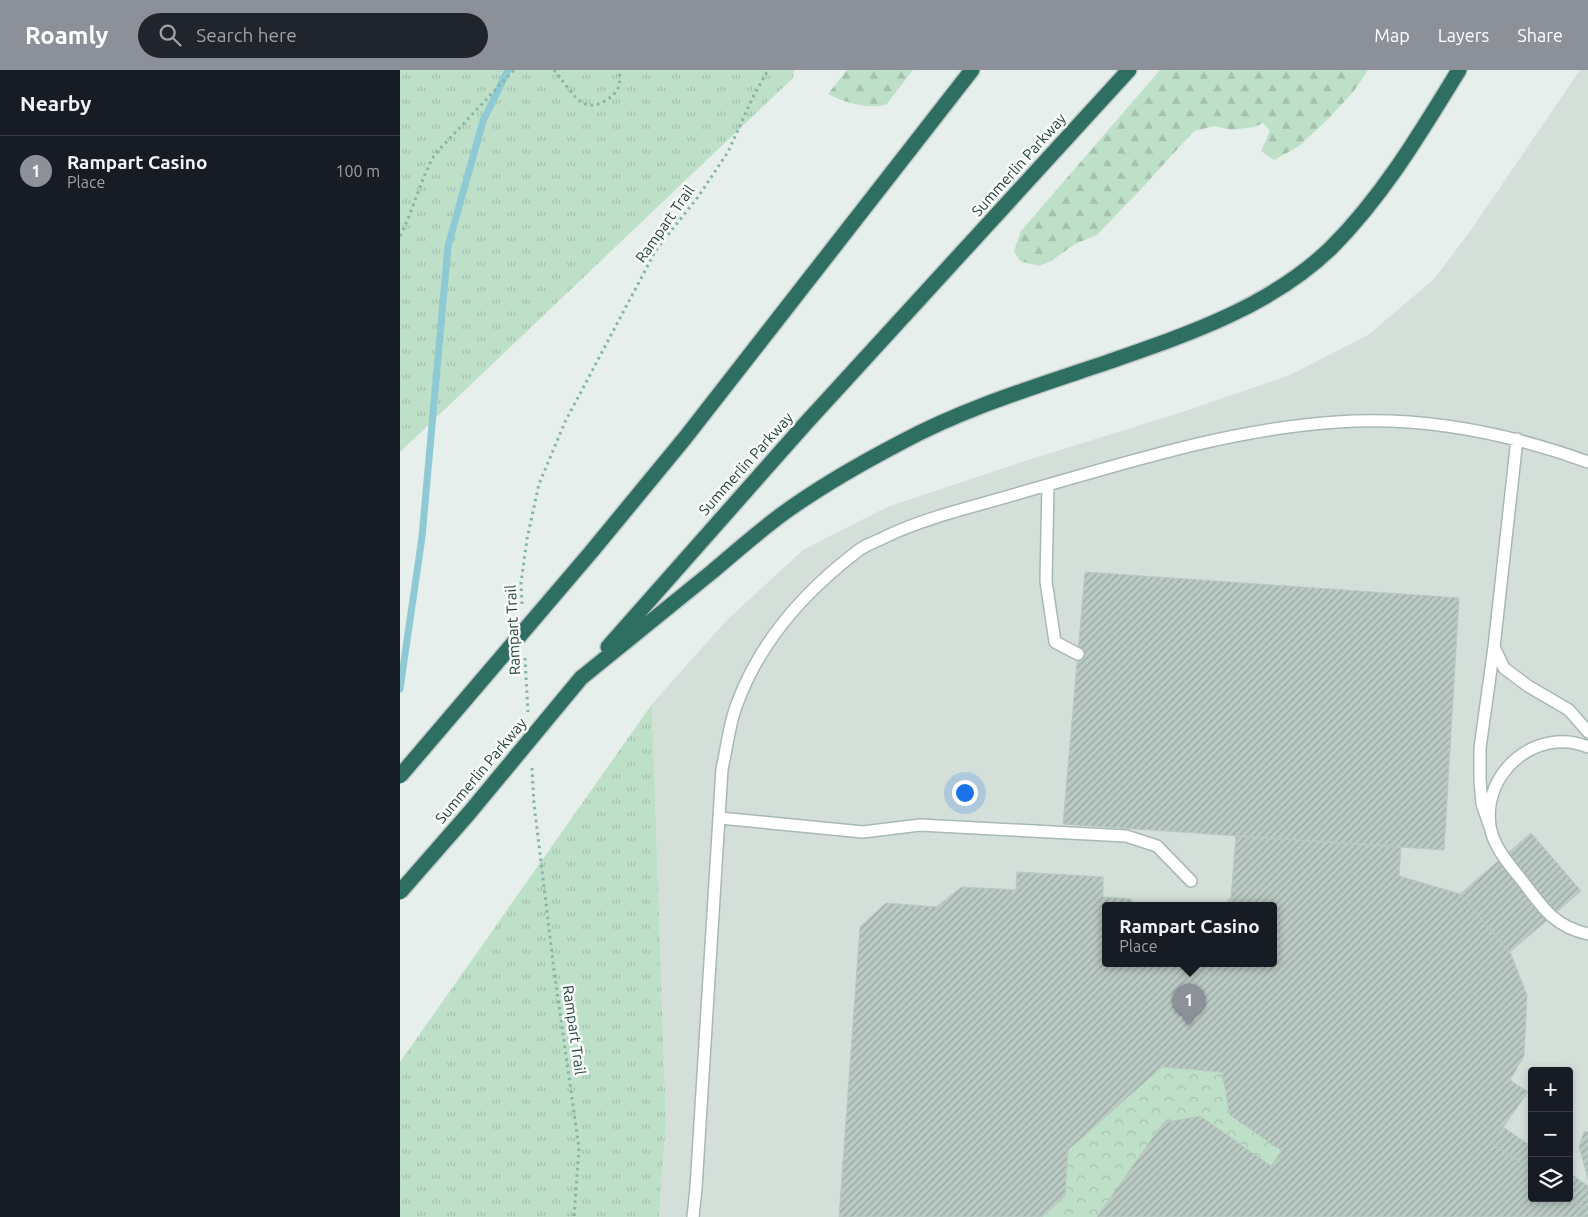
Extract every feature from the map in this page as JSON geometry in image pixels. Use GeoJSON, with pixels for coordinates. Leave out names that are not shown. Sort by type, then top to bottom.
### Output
{"type":"FeatureCollection","features":[{"type":"Feature","properties":{"kind":"highway"},"geometry":{"type":"LineString","coordinates":[[400,776],[592,551],[702,416],[972,70]]}},
{"type":"Feature","properties":{"kind":"highway","name":"Summerlin Parkway"},"geometry":{"type":"LineString","coordinates":[[400,892],[470,812],[581,678],[806,422],[1129,70]]}},
{"type":"Feature","properties":{"kind":"highway"},"geometry":{"type":"LineString","coordinates":[[581,678],[781,515],[833,480],[890,448],[935,425],[988,404],[1212,324],[1260,299],[1292,279],[1330,248],[1372,202],[1410,149],[1459,70]]}},
{"type":"Feature","properties":{"kind":"lane"},"geometry":{"type":"LineString","coordinates":[[693,1217],[722,769],[736,706],[759,657],[786,617],[824,579],[862,548],[913,524],[1165,451],[1221,438],[1273,429],[1337,422],[1404,422],[1457,428],[1518,439],[1588,462]]}},
{"type":"Feature","properties":{"kind":"lane"},"geometry":{"type":"LineString","coordinates":[[1518,439],[1494,647],[1480,748],[1482,804],[1499,851],[1548,915],[1560,924],[1588,934]]}},
{"type":"Feature","properties":{"kind":"lane"},"geometry":{"type":"LineString","coordinates":[[1048,485],[1046,581],[1055,642],[1078,654]]}},
{"type":"Feature","properties":{"kind":"lane"},"geometry":{"type":"LineString","coordinates":[[1494,647],[1504,668],[1528,686],[1569,710],[1588,732]]}},
{"type":"Feature","properties":{"kind":"lane"},"geometry":{"type":"LineString","coordinates":[[1490,827],[1491,797],[1505,769],[1516,758],[1533,747],[1549,742],[1564,741],[1588,747]]}},
{"type":"Feature","properties":{"kind":"lane"},"geometry":{"type":"LineString","coordinates":[[720,818],[863,832],[920,825],[1126,836],[1157,846],[1191,881]]}},
{"type":"Feature","properties":{"kind":"path"},"geometry":{"type":"LineString","coordinates":[[400,236],[411,212],[425,170],[435,154],[514,70]]}},
{"type":"Feature","properties":{"kind":"path"},"geometry":{"type":"LineString","coordinates":[[554,70],[577,98],[584,104],[591,106],[612,96],[618,87],[619,70]]}},
{"type":"Feature","properties":{"kind":"path","name":"Rampart Trail"},"geometry":{"type":"LineString","coordinates":[[522,612],[521,583],[527,539],[539,484],[565,422],[656,250],[698,197],[728,152],[752,99],[768,70]]}},
{"type":"Feature","properties":{"kind":"path","name":"Rampart Trail"},"geometry":{"type":"LineString","coordinates":[[525,650],[529,718]]}},
{"type":"Feature","properties":{"kind":"path","name":"Rampart Trail"},"geometry":{"type":"LineString","coordinates":[[532,766],[534,804],[579,1148],[574,1217]]}},
{"type":"Feature","properties":{"kind":"shaded area"},"geometry":{"type":"Polygon","coordinates":[[[1580,70],[1588,70],[1588,1217],[659,1217],[666,1122],[652,704],[727,620],[803,550],[887,507],[1031,459],[1173,415],[1290,375],[1368,335],[1434,279],[1471,230],[1580,70]]]}},
{"type":"Feature","properties":{"kind":"green space"},"geometry":{"type":"Polygon","coordinates":[[[400,70],[794,70],[793,78],[400,452],[400,70]]]}},
{"type":"Feature","properties":{"kind":"green space"},"geometry":{"type":"Polygon","coordinates":[[[847,70],[913,70],[886,105],[864,106],[828,94],[847,70]]]}},
{"type":"Feature","properties":{"kind":"green space"},"geometry":{"type":"Polygon","coordinates":[[[1160,70],[1368,70],[1354,91],[1328,119],[1299,146],[1274,160],[1261,151],[1270,131],[1263,123],[1254,127],[1231,130],[1215,126],[1194,131],[1097,235],[1075,244],[1051,261],[1039,266],[1020,261],[1014,251],[1021,231],[1160,70]]]}},
{"type":"Feature","properties":{"kind":"green space"},"geometry":{"type":"Polygon","coordinates":[[[652,704],[666,1122],[659,1217],[400,1217],[400,1062],[652,704]]]}},
{"type":"Feature","properties":{"kind":"green space"},"geometry":{"type":"Polygon","coordinates":[[[1162,1067],[1222,1072],[1230,1115],[1282,1151],[1271,1166],[1200,1117],[1163,1123],[1097,1217],[1042,1217],[1065,1196],[1068,1150],[1162,1067]]]}},
{"type":"Feature","properties":{"kind":"building"},"geometry":{"type":"Polygon","coordinates":[[[1085,572],[1459,598],[1444,850],[1063,824],[1085,572]]]}},
{"type":"Feature","properties":{"kind":"building"},"geometry":{"type":"Polygon","coordinates":[[[1531,833],[1581,891],[1510,952],[1460,894],[1531,833]]]}},
{"type":"Feature","properties":{"kind":"building"},"geometry":{"type":"Polygon","coordinates":[[[1236,836],[1401,847],[1399,876],[1460,894],[1510,952],[1527,995],[1524,1056],[1510,1080],[1528,1092],[1492,1143],[1528,1168],[1528,1202],[1573,1201],[1588,1211],[1588,1217],[1097,1217],[1163,1123],[1200,1116],[1271,1166],[1282,1151],[1230,1115],[1222,1072],[1162,1067],[1068,1150],[1065,1196],[1042,1217],[839,1217],[860,927],[886,903],[936,907],[962,887],[1016,890],[1017,872],[1103,877],[1103,897],[1130,899],[1133,902],[1102,902],[1102,967],[1277,967],[1277,902],[1226,902],[1231,898],[1236,836]]]}},
{"type":"Feature","properties":{"kind":"building"},"geometry":{"type":"Polygon","coordinates":[[[1503,1127],[1528,1144],[1528,1168],[1492,1143],[1503,1127]]]}},
{"type":"Feature","properties":{"kind":"building"},"geometry":{"type":"Polygon","coordinates":[[[1588,1131],[1588,1179],[1579,1146],[1584,1132],[1588,1131]]]}},
{"type":"Feature","properties":{"kind":"building"},"geometry":{"type":"Polygon","coordinates":[[[1573,1176],[1588,1186],[1588,1211],[1573,1201],[1573,1176]]]}},
{"type":"Feature","properties":{"kind":"waterway"},"geometry":{"type":"LineString","coordinates":[[400,689],[422,537],[448,246],[483,121],[508,70]]}},
{"type":"Feature","properties":{"kind":"place","name":"Rampart Casino"},"geometry":{"type":"Point","coordinates":[1189,1025]}}]}
